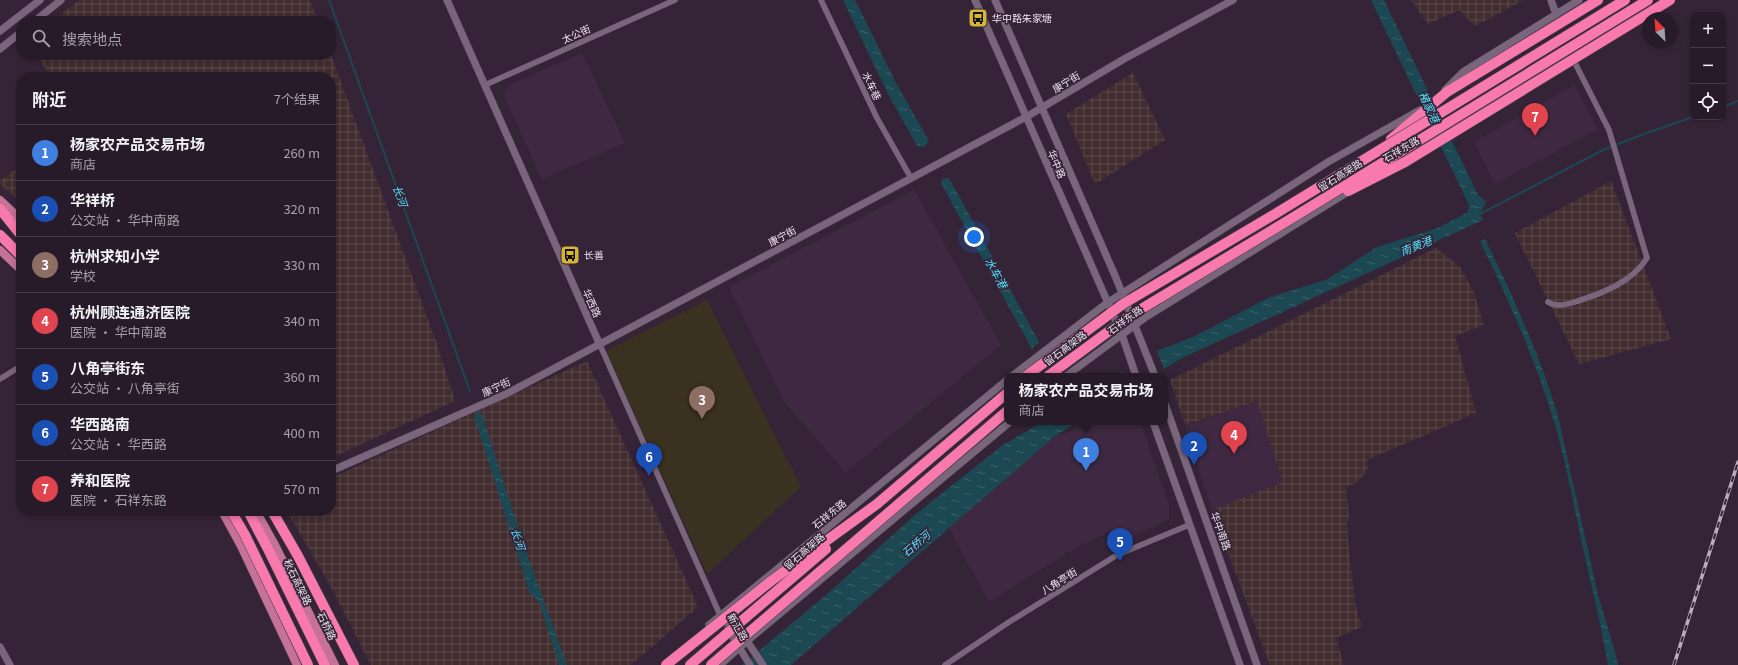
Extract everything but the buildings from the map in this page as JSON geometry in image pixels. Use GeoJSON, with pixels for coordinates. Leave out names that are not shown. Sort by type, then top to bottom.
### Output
{"type":"FeatureCollection","features":[{"type":"Feature","properties":{"kind":"highway"},"geometry":{"type":"LineString","coordinates":[[1376,152],[1447,92],[1598,0]]}},
{"type":"Feature","properties":{"kind":"highway","name":"留石高架路"},"geometry":{"type":"LineString","coordinates":[[1030,373],[1123,304],[1275,214],[1625,0]]}},
{"type":"Feature","properties":{"kind":"highway","name":"留石高架路"},"geometry":{"type":"LineString","coordinates":[[1052,373],[1128,317],[1648,0]]}},
{"type":"Feature","properties":{"kind":"highway"},"geometry":{"type":"LineString","coordinates":[[1284,223],[1405,162],[1671,0]]}},
{"type":"Feature","properties":{"kind":"highway"},"geometry":{"type":"LineString","coordinates":[[0,209],[16,229]]}},
{"type":"Feature","properties":{"kind":"highway"},"geometry":{"type":"LineString","coordinates":[[0,214],[16,230]]}},
{"type":"Feature","properties":{"kind":"highway"},"geometry":{"type":"LineString","coordinates":[[0,235],[16,251]]}},
{"type":"Feature","properties":{"kind":"highway","name":"留石高架路"},"geometry":{"type":"LineString","coordinates":[[690,665],[1004,396]]}},
{"type":"Feature","properties":{"kind":"highway"},"geometry":{"type":"LineString","coordinates":[[711,665],[1004,414]]}},
{"type":"Feature","properties":{"kind":"highway"},"geometry":{"type":"LineString","coordinates":[[666,665],[771,581],[877,504]]}},
{"type":"Feature","properties":{"kind":"highway"},"geometry":{"type":"LineString","coordinates":[[229,516],[245,535],[304,664]]}},
{"type":"Feature","properties":{"kind":"highway","name":"秋石高架路"},"geometry":{"type":"LineString","coordinates":[[251,516],[325,665]]}},
{"type":"Feature","properties":{"kind":"highway"},"geometry":{"type":"LineString","coordinates":[[275,516],[332,620],[354,665]]}},
{"type":"Feature","properties":{"kind":"highway"},"geometry":{"type":"LineString","coordinates":[[332,620],[359,665]]}},
{"type":"Feature","properties":{"kind":"main road"},"geometry":{"type":"LineString","coordinates":[[19,16],[40,0]]}},
{"type":"Feature","properties":{"kind":"main road"},"geometry":{"type":"LineString","coordinates":[[41,16],[61,0]]}},
{"type":"Feature","properties":{"kind":"main road","name":"华西路"},"geometry":{"type":"LineString","coordinates":[[447,0],[600,345]]}},
{"type":"Feature","properties":{"kind":"main road","name":"华中路"},"geometry":{"type":"LineString","coordinates":[[975,0],[1122,335]]}},
{"type":"Feature","properties":{"kind":"main road","name":"华中路"},"geometry":{"type":"LineString","coordinates":[[995,0],[1135,325]]}},
{"type":"Feature","properties":{"kind":"main road","name":"康宁街"},"geometry":{"type":"LineString","coordinates":[[336,469],[506,394],[600,345],[1042,108],[1124,59],[1233,0]]}},
{"type":"Feature","properties":{"kind":"main road"},"geometry":{"type":"LineString","coordinates":[[1551,0],[1556,14]]}},
{"type":"Feature","properties":{"kind":"main road"},"geometry":{"type":"LineString","coordinates":[[1016,373],[1122,293],[1328,162],[1421,110],[1435,100],[1463,72],[1579,0]]}},
{"type":"Feature","properties":{"kind":"main road","name":"石祥东路"},"geometry":{"type":"LineString","coordinates":[[1070,373],[1135,325],[1350,190],[1574,61],[1671,0]]}},
{"type":"Feature","properties":{"kind":"main road"},"geometry":{"type":"LineString","coordinates":[[0,31],[16,19]]}},
{"type":"Feature","properties":{"kind":"main road"},"geometry":{"type":"LineString","coordinates":[[0,49],[16,36]]}},
{"type":"Feature","properties":{"kind":"main road"},"geometry":{"type":"LineString","coordinates":[[0,200],[16,215]]}},
{"type":"Feature","properties":{"kind":"main road"},"geometry":{"type":"LineString","coordinates":[[0,250],[16,265]]}},
{"type":"Feature","properties":{"kind":"main road"},"geometry":{"type":"LineString","coordinates":[[1135,325],[1154,373]]}},
{"type":"Feature","properties":{"kind":"main road"},"geometry":{"type":"LineString","coordinates":[[1122,335],[1135,373]]}},
{"type":"Feature","properties":{"kind":"main road","name":"石祥东路"},"geometry":{"type":"LineString","coordinates":[[666,665],[720,615],[1004,382]]}},
{"type":"Feature","properties":{"kind":"main road","name":"华中南路"},"geometry":{"type":"LineString","coordinates":[[1168,413],[1257,665]]}},
{"type":"Feature","properties":{"kind":"main road"},"geometry":{"type":"LineString","coordinates":[[720,665],[1006,425]]}},
{"type":"Feature","properties":{"kind":"main road"},"geometry":{"type":"LineString","coordinates":[[1154,425],[1240,665]]}},
{"type":"Feature","properties":{"kind":"main road","name":"石桥路"},"geometry":{"type":"LineString","coordinates":[[259,516],[275,544],[335,665]]}},
{"type":"Feature","properties":{"kind":"main road","name":"新汇路"},"geometry":{"type":"LineString","coordinates":[[720,615],[747,641],[763,665]]}},
{"type":"Feature","properties":{"kind":"main road","name":"新汇路"},"geometry":{"type":"LineString","coordinates":[[720,615],[750,665]]}},
{"type":"Feature","properties":{"kind":"main road"},"geometry":{"type":"LineString","coordinates":[[0,647],[10,665]]}},
{"type":"Feature","properties":{"kind":"street","name":"太公街"},"geometry":{"type":"LineString","coordinates":[[485,85],[675,0]]}},
{"type":"Feature","properties":{"kind":"street","name":"水车巷"},"geometry":{"type":"LineString","coordinates":[[821,0],[877,118],[911,178]]}},
{"type":"Feature","properties":{"kind":"street"},"geometry":{"type":"LineString","coordinates":[[1548,302],[1552,305],[1564,305],[1611,289],[1642,267],[1647,258],[1619,159],[1608,130],[1574,61]]}},
{"type":"Feature","properties":{"kind":"street","name":"华西路"},"geometry":{"type":"LineString","coordinates":[[600,345],[720,615]]}},
{"type":"Feature","properties":{"kind":"street"},"geometry":{"type":"LineString","coordinates":[[0,379],[16,369]]}},
{"type":"Feature","properties":{"kind":"street","name":"八角亭街"},"geometry":{"type":"LineString","coordinates":[[945,665],[1009,622],[1117,555],[1189,524]]}},
{"type":"Feature","properties":{"kind":"shaded area"},"geometry":{"type":"Polygon","coordinates":[[[80,0],[310,0],[316,16],[60,16],[80,0]]]}},
{"type":"Feature","properties":{"kind":"shaded area"},"geometry":{"type":"Polygon","coordinates":[[[1411,0],[1524,0],[1475,26],[1459,10],[1428,24],[1411,0]]]}},
{"type":"Feature","properties":{"kind":"shaded area"},"geometry":{"type":"Polygon","coordinates":[[[582,53],[625,143],[542,179],[505,98],[505,91],[512,84],[582,53]]]}},
{"type":"Feature","properties":{"kind":"shaded area"},"geometry":{"type":"Polygon","coordinates":[[[39,60],[333,60],[437,344],[455,401],[336,456],[336,72],[48,72],[39,60]]]}},
{"type":"Feature","properties":{"kind":"shaded area"},"geometry":{"type":"Polygon","coordinates":[[[1133,73],[1165,140],[1095,184],[1066,114],[1133,73]]]}},
{"type":"Feature","properties":{"kind":"shaded area"},"geometry":{"type":"Polygon","coordinates":[[[1574,85],[1598,129],[1495,184],[1474,142],[1574,85]]]}},
{"type":"Feature","properties":{"kind":"shaded area"},"geometry":{"type":"Polygon","coordinates":[[[16,169],[16,198],[0,184],[0,181],[16,169]]]}},
{"type":"Feature","properties":{"kind":"shaded area"},"geometry":{"type":"Polygon","coordinates":[[[1611,181],[1671,339],[1579,364],[1515,233],[1611,181]]]}},
{"type":"Feature","properties":{"kind":"shaded area"},"geometry":{"type":"Polygon","coordinates":[[[914,190],[1001,345],[846,472],[785,403],[729,287],[914,190]]]}},
{"type":"Feature","properties":{"kind":"shaded area"},"geometry":{"type":"Polygon","coordinates":[[[1436,248],[1459,266],[1473,290],[1484,325],[1455,336],[1476,413],[1367,460],[1368,468],[1362,477],[1354,484],[1346,487],[1349,515],[1347,524],[1349,552],[1356,608],[1362,627],[1336,638],[1344,665],[1270,665],[1212,510],[1283,482],[1257,401],[1185,425],[1170,380],[1436,248]]]}},
{"type":"Feature","properties":{"kind":"shaded area"},"geometry":{"type":"Polygon","coordinates":[[[707,300],[801,487],[707,574],[606,351],[707,300]]]}},
{"type":"Feature","properties":{"kind":"shaded area"},"geometry":{"type":"Polygon","coordinates":[[[587,361],[698,607],[631,665],[371,665],[331,587],[290,516],[336,516],[336,476],[587,361]]]}},
{"type":"Feature","properties":{"kind":"shaded area"},"geometry":{"type":"Polygon","coordinates":[[[1257,401],[1284,482],[1212,510],[1185,426],[1257,401]]]}},
{"type":"Feature","properties":{"kind":"shaded area"},"geometry":{"type":"Polygon","coordinates":[[[1088,425],[1141,425],[1169,505],[1169,519],[1118,544],[1112,530],[1075,548],[989,602],[949,528],[1054,437],[1088,425]]]}},
{"type":"Feature","properties":{"kind":"water"},"geometry":{"type":"Polygon","coordinates":[[[843,0],[855,0],[896,83],[929,141],[925,146],[918,147],[888,94],[843,0]]]}},
{"type":"Feature","properties":{"kind":"water","name":"褚家港"},"geometry":{"type":"Polygon","coordinates":[[[1371,0],[1384,0],[1478,195],[1486,202],[1480,214],[1483,220],[1182,358],[1157,373],[1120,373],[1157,351],[1195,336],[1270,297],[1326,280],[1377,247],[1438,228],[1468,212],[1469,205],[1371,0]]]}},
{"type":"Feature","properties":{"kind":"water","name":"水车港"},"geometry":{"type":"Polygon","coordinates":[[[943,178],[949,178],[1039,342],[1032,349],[941,183],[943,178]]]}},
{"type":"Feature","properties":{"kind":"water"},"geometry":{"type":"Polygon","coordinates":[[[1485,239],[1525,326],[1551,393],[1558,416],[1598,595],[1618,665],[1608,665],[1567,471],[1553,417],[1524,339],[1480,241],[1485,239]]]}},
{"type":"Feature","properties":{"kind":"water"},"geometry":{"type":"Polygon","coordinates":[[[477,413],[482,414],[524,546],[567,665],[559,665],[539,602],[529,592],[474,416],[477,413]]]}},
{"type":"Feature","properties":{"kind":"water","name":"石桥河"},"geometry":{"type":"Polygon","coordinates":[[[1038,425],[1072,425],[1054,437],[791,665],[742,665],[825,596],[916,514],[1003,445],[1038,425]]]}},
{"type":"Feature","properties":{"kind":"pier"},"geometry":{"type":"Polygon","coordinates":[[[1157,351],[1164,369],[1157,373],[1124,373],[1123,371],[1157,351]]]}},
{"type":"Feature","properties":{"kind":"waterway","name":"长河"},"geometry":{"type":"LineString","coordinates":[[329,0],[335,16]]}},
{"type":"Feature","properties":{"kind":"waterway","name":"长河"},"geometry":{"type":"LineString","coordinates":[[336,19],[470,391]]}},
{"type":"Feature","properties":{"kind":"waterway","name":"南黄港"},"geometry":{"type":"LineString","coordinates":[[1726,106],[1738,101]]}},
{"type":"Feature","properties":{"kind":"waterway","name":"南黄港"},"geometry":{"type":"LineString","coordinates":[[1478,215],[1603,150],[1690,118]]}},
{"type":"Feature","properties":{"kind":"waterway","name":"长河"},"geometry":{"type":"LineString","coordinates":[[477,411],[478,416]]}},
{"type":"Feature","properties":{"kind":"railway"},"geometry":{"type":"LineString","coordinates":[[1674,665],[1738,462]]}},
{"type":"Feature","properties":{"kind":"place","name":"华中路朱家塘"},"geometry":{"type":"Point","coordinates":[978,18]}},
{"type":"Feature","properties":{"kind":"place","name":"养和医院"},"geometry":{"type":"Point","coordinates":[1535,136]}},
{"type":"Feature","properties":{"kind":"place","name":"长善"},"geometry":{"type":"Point","coordinates":[570,255]}},
{"type":"Feature","properties":{"kind":"place","name":"杭州求知小学"},"geometry":{"type":"Point","coordinates":[702,419]}},
{"type":"Feature","properties":{"kind":"place","name":"杭州顾连通济医院"},"geometry":{"type":"Point","coordinates":[1234,454]}},
{"type":"Feature","properties":{"kind":"place","name":"华祥桥"},"geometry":{"type":"Point","coordinates":[1194,465]}},
{"type":"Feature","properties":{"kind":"place","name":"杨家农产品交易市场"},"geometry":{"type":"Point","coordinates":[1086,471]}},
{"type":"Feature","properties":{"kind":"place","name":"华西路南"},"geometry":{"type":"Point","coordinates":[649,476]}},
{"type":"Feature","properties":{"kind":"place","name":"八角亭街东"},"geometry":{"type":"Point","coordinates":[1120,561]}}]}
